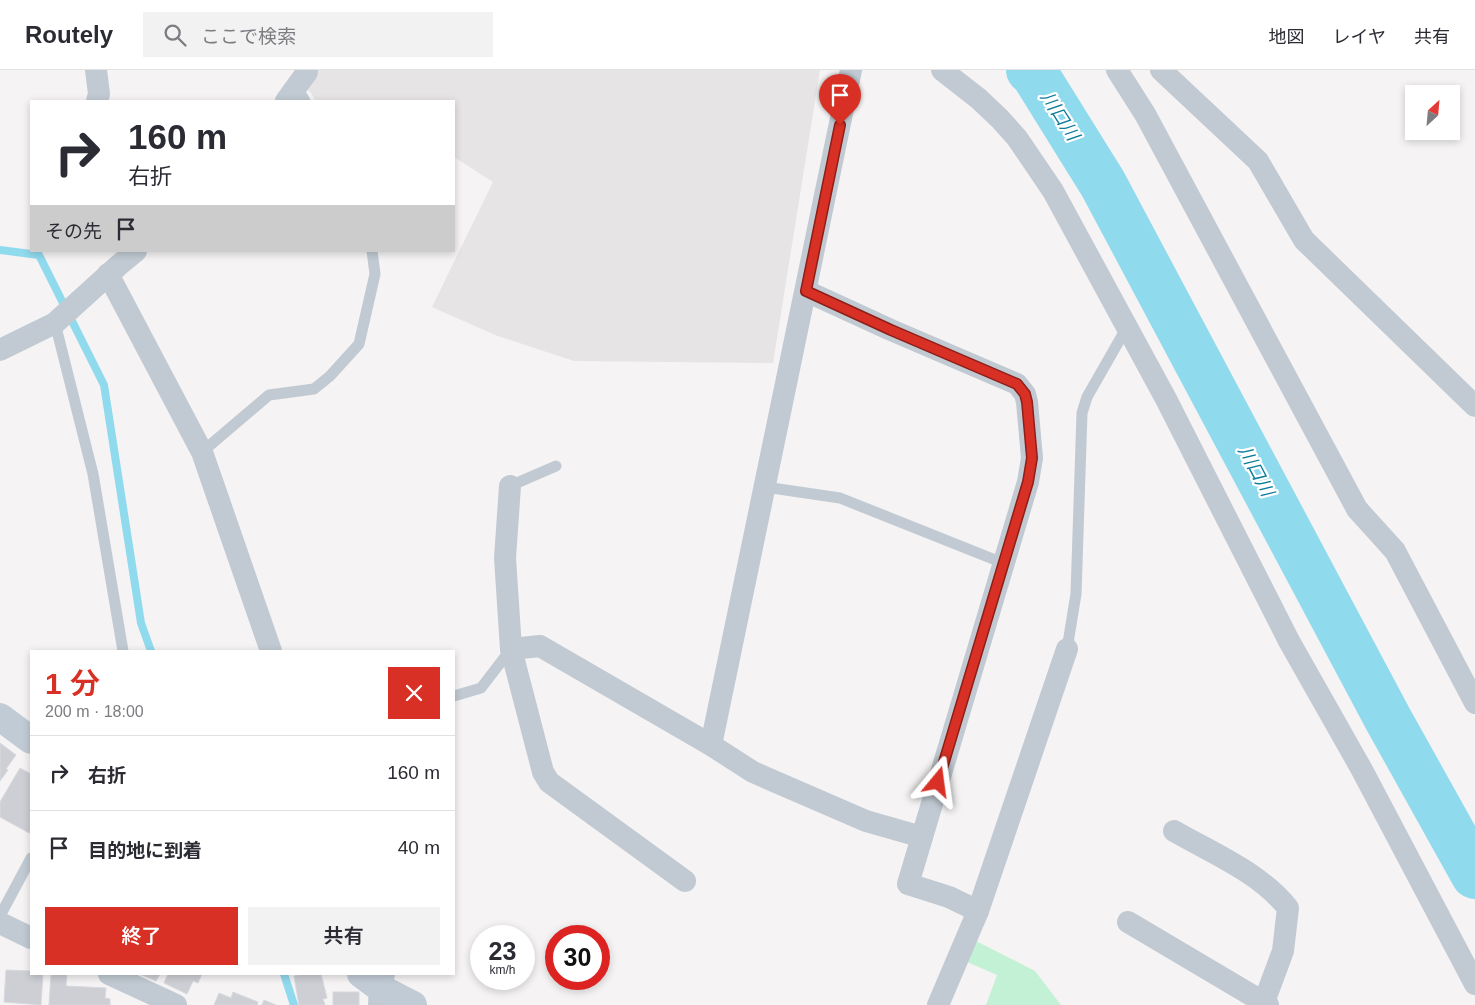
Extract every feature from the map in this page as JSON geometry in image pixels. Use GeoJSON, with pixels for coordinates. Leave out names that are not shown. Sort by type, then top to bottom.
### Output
{"type":"FeatureCollection","features":[{"type":"Feature","properties":{"kind":"street"},"geometry":{"type":"LineString","coordinates":[[96,70],[99,94],[97,100]]}},
{"type":"Feature","properties":{"kind":"street"},"geometry":{"type":"LineString","coordinates":[[711,745],[851,70]]}},
{"type":"Feature","properties":{"kind":"street"},"geometry":{"type":"LineString","coordinates":[[942,70],[978,99],[1017,138],[1053,191],[1203,469],[1289,641],[1362,770],[1475,984]]}},
{"type":"Feature","properties":{"kind":"street"},"geometry":{"type":"LineString","coordinates":[[1117,70],[1145,114],[1357,509],[1395,551],[1475,703]]}},
{"type":"Feature","properties":{"kind":"street"},"geometry":{"type":"LineString","coordinates":[[1161,70],[1258,160],[1304,240],[1475,406]]}},
{"type":"Feature","properties":{"kind":"street"},"geometry":{"type":"LineString","coordinates":[[1,347],[64,314],[119,260],[202,452],[271,650]]}},
{"type":"Feature","properties":{"kind":"street"},"geometry":{"type":"LineString","coordinates":[[806,291],[1017,384],[1025,394],[1032,458],[1028,482],[908,884],[949,897],[978,911]]}},
{"type":"Feature","properties":{"kind":"street"},"geometry":{"type":"LineString","coordinates":[[510,486],[505,558],[510,649],[543,772],[549,782],[685,881]]}},
{"type":"Feature","properties":{"kind":"street"},"geometry":{"type":"LineString","coordinates":[[510,649],[540,646],[711,745],[753,772],[866,821],[922,837]]}},
{"type":"Feature","properties":{"kind":"street"},"geometry":{"type":"LineString","coordinates":[[938,1005],[978,911],[1067,649]]}},
{"type":"Feature","properties":{"kind":"street"},"geometry":{"type":"LineString","coordinates":[[0,717],[30,739]]}},
{"type":"Feature","properties":{"kind":"street"},"geometry":{"type":"LineString","coordinates":[[1128,922],[1266,1004],[1283,951],[1288,908],[1278,895],[1256,876],[1174,831]]}},
{"type":"Feature","properties":{"kind":"street"},"geometry":{"type":"LineString","coordinates":[[0,923],[30,938]]}},
{"type":"Feature","properties":{"kind":"street"},"geometry":{"type":"LineString","coordinates":[[111,975],[176,1005]]}},
{"type":"Feature","properties":{"kind":"street"},"geometry":{"type":"LineString","coordinates":[[376,985],[412,1005]]}},
{"type":"Feature","properties":{"kind":"lane"},"geometry":{"type":"LineString","coordinates":[[202,452],[269,395],[314,389],[330,376],[360,344],[374,274],[372,252]]}},
{"type":"Feature","properties":{"kind":"lane"},"geometry":{"type":"LineString","coordinates":[[64,314],[123,650]]}},
{"type":"Feature","properties":{"kind":"lane"},"geometry":{"type":"LineString","coordinates":[[1067,649],[1076,594],[1082,414],[1087,397],[1127,327]]}},
{"type":"Feature","properties":{"kind":"lane"},"geometry":{"type":"LineString","coordinates":[[510,486],[556,466]]}},
{"type":"Feature","properties":{"kind":"lane"},"geometry":{"type":"LineString","coordinates":[[765,487],[840,498],[1003,563]]}},
{"type":"Feature","properties":{"kind":"lane"},"geometry":{"type":"LineString","coordinates":[[455,696],[482,688],[510,649]]}},
{"type":"Feature","properties":{"kind":"lane"},"geometry":{"type":"LineString","coordinates":[[0,916],[30,860]]}},
{"type":"Feature","properties":{"kind":"shaded area"},"geometry":{"type":"Polygon","coordinates":[[[295,70],[820,70],[773,363],[574,361],[495,335],[432,307],[493,182],[455,158],[455,100],[315,100],[295,70]]]}},
{"type":"Feature","properties":{"kind":"green space"},"geometry":{"type":"Polygon","coordinates":[[[974,940],[1035,971],[1061,1005],[986,1005],[997,975],[965,961],[974,940]]]}},
{"type":"Feature","properties":{"kind":"building"},"geometry":{"type":"Polygon","coordinates":[[[0,743],[16,755],[0,781],[0,743]]]}},
{"type":"Feature","properties":{"kind":"building"},"geometry":{"type":"Polygon","coordinates":[[[20,768],[30,773],[29,833],[0,817],[0,802],[20,768]]]}},
{"type":"Feature","properties":{"kind":"building"},"geometry":{"type":"Polygon","coordinates":[[[6,970],[30,971],[30,975],[43,975],[41,1005],[4,1002],[6,970]]]}},
{"type":"Feature","properties":{"kind":"building"},"geometry":{"type":"Polygon","coordinates":[[[51,975],[67,975],[66,986],[106,988],[105,998],[110,999],[110,1005],[49,1005],[51,975]]]}},
{"type":"Feature","properties":{"kind":"building"},"geometry":{"type":"Polygon","coordinates":[[[142,975],[159,975],[156,981],[142,975]]]}},
{"type":"Feature","properties":{"kind":"building"},"geometry":{"type":"Polygon","coordinates":[[[168,975],[202,975],[198,983],[193,981],[187,994],[164,983],[168,975]]]}},
{"type":"Feature","properties":{"kind":"building"},"geometry":{"type":"Polygon","coordinates":[[[321,975],[327,998],[323,999],[325,1005],[299,1005],[294,976],[321,975]]]}},
{"type":"Feature","properties":{"kind":"building"},"geometry":{"type":"Polygon","coordinates":[[[233,992],[258,1002],[257,1005],[214,1005],[219,993],[231,998],[233,992]]]}},
{"type":"Feature","properties":{"kind":"building"},"geometry":{"type":"Polygon","coordinates":[[[333,992],[359,992],[359,1005],[333,1005],[333,992]]]}},
{"type":"Feature","properties":{"kind":"building"},"geometry":{"type":"Polygon","coordinates":[[[264,1000],[276,1005],[262,1005],[264,1000]]]}},
{"type":"Feature","properties":{"kind":"waterway","name":"川口川"},"geometry":{"type":"LineString","coordinates":[[1030,70],[1034,73],[1103,184],[1388,719],[1475,875]]}},
{"type":"Feature","properties":{"kind":"waterway"},"geometry":{"type":"LineString","coordinates":[[0,250],[39,255],[104,385],[141,623],[151,650]]}},
{"type":"Feature","properties":{"kind":"waterway"},"geometry":{"type":"LineString","coordinates":[[284,975],[294,1005]]}},
{"type":"Feature","properties":{"kind":"route"},"geometry":{"type":"LineString","coordinates":[[840,125],[806,291],[1017,384],[1025,394],[1027,402],[1032,458],[1028,482],[938,782]]}}]}
